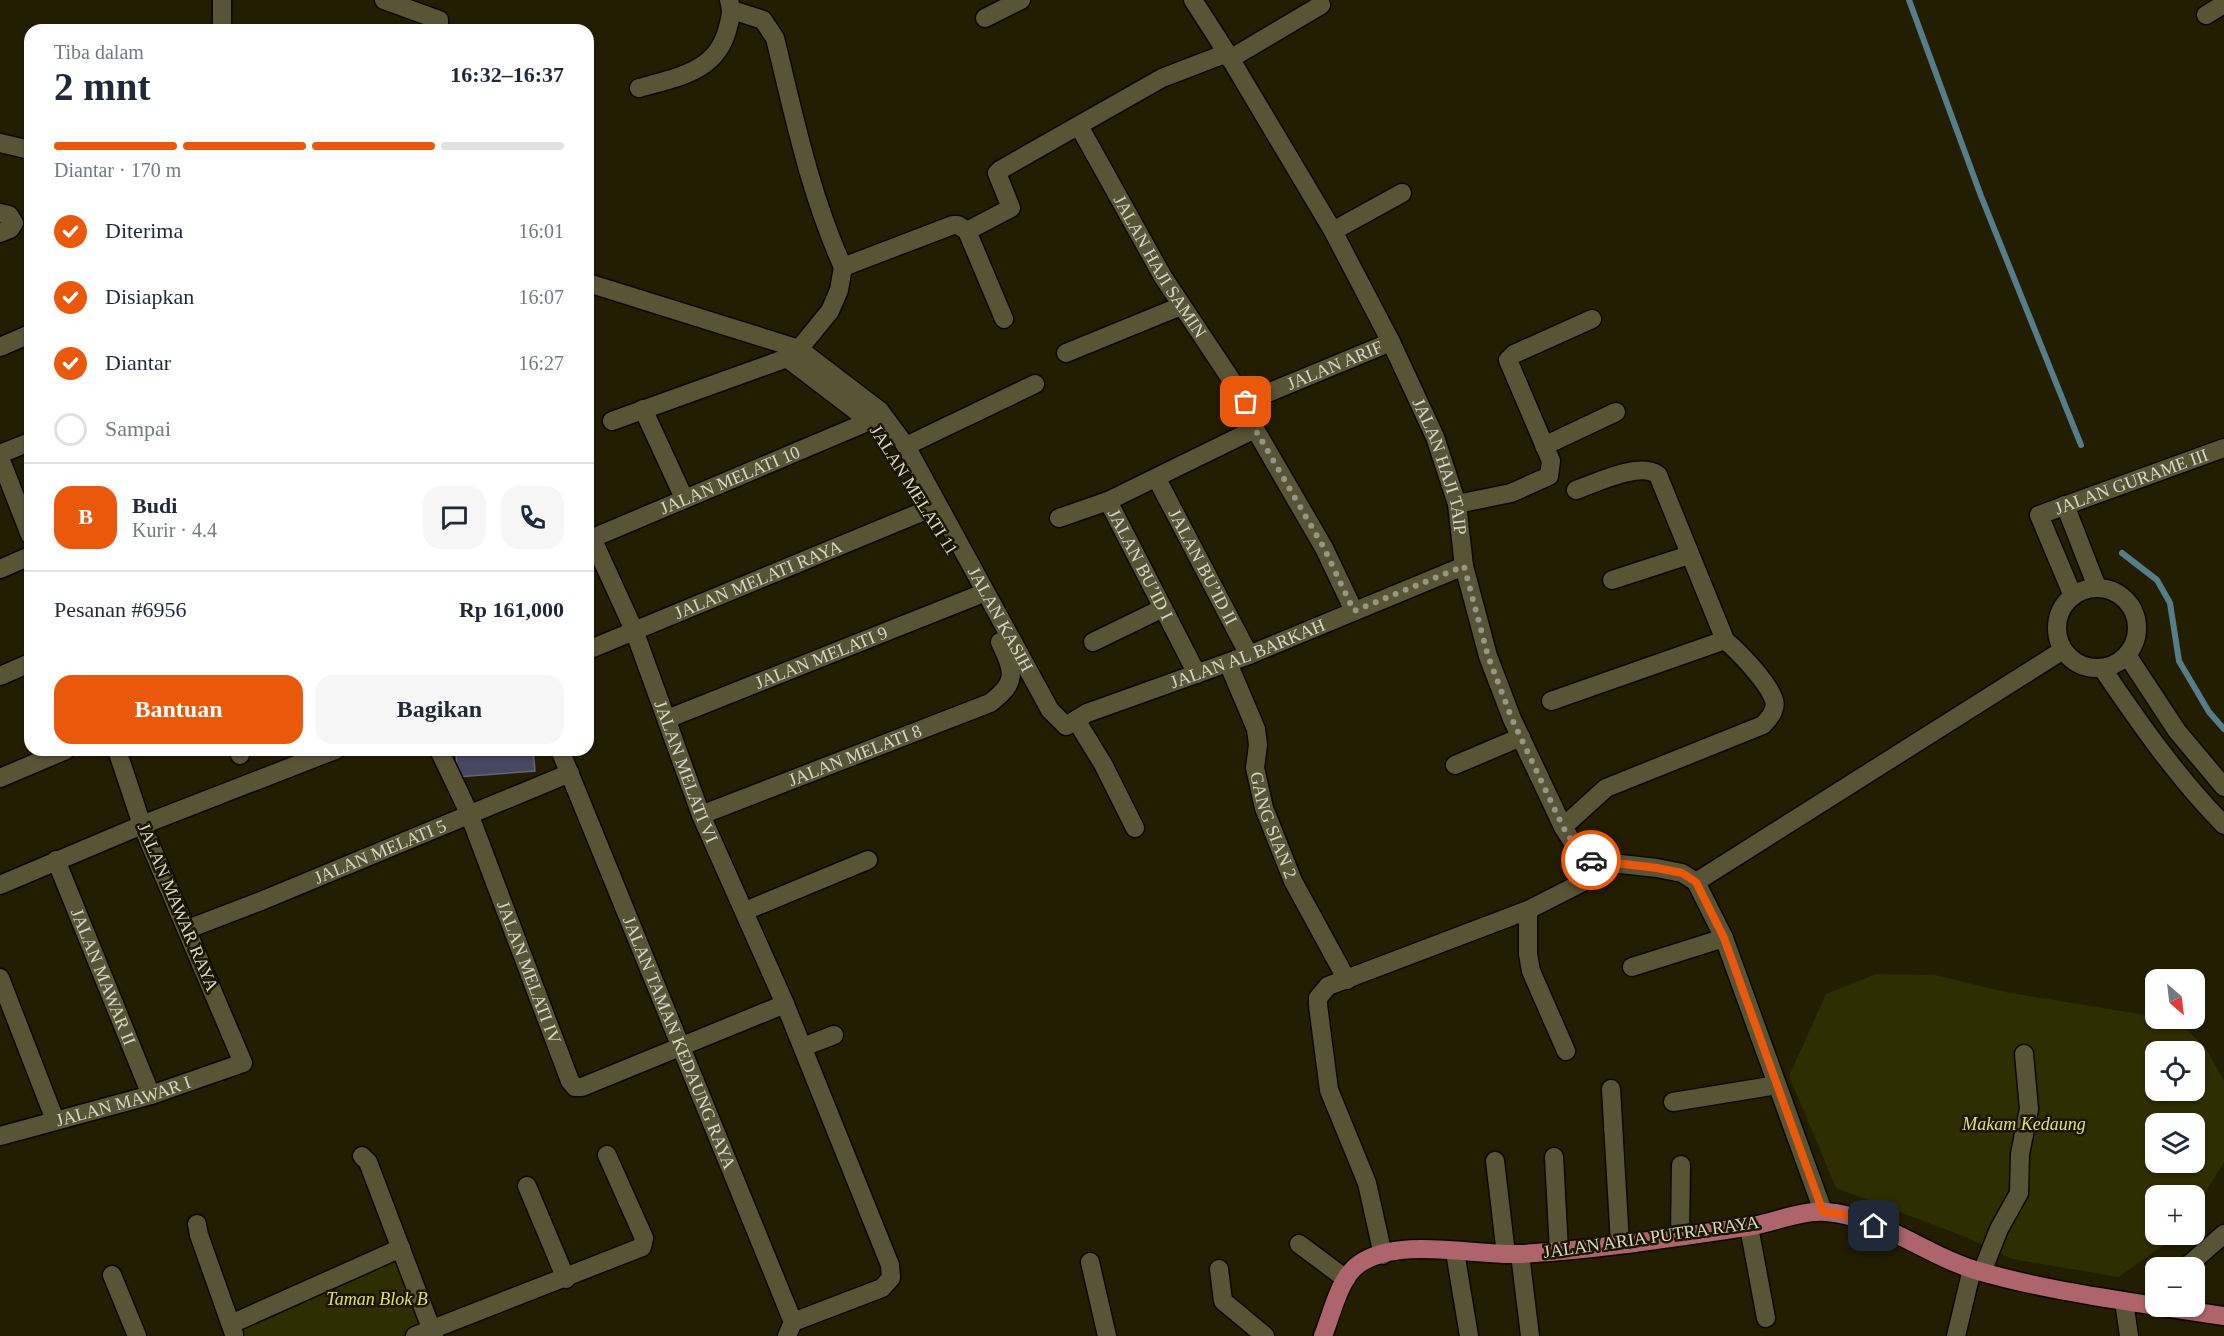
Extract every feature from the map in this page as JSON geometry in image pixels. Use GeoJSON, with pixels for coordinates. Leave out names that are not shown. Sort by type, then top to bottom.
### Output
{"type":"FeatureCollection","features":[{"type":"Feature","properties":{"kind":"main road","name":"JALAN ARIA PUTRA RAYA"},"geometry":{"type":"LineString","coordinates":[[1323,1336],[1346,1279],[1359,1264],[1406,1249],[1513,1254],[1559,1251],[1749,1227],[1794,1215],[1823,1212],[1843,1214],[1977,1271],[2145,1304]]}},
{"type":"Feature","properties":{"kind":"main road","name":"JALAN ARIA PUTRA RAYA"},"geometry":{"type":"LineString","coordinates":[[2205,1313],[2224,1316]]}},
{"type":"Feature","properties":{"kind":"street"},"geometry":{"type":"LineString","coordinates":[[222,0],[222,24]]}},
{"type":"Feature","properties":{"kind":"street"},"geometry":{"type":"LineString","coordinates":[[384,0],[439,20],[439,24]]}},
{"type":"Feature","properties":{"kind":"street"},"geometry":{"type":"LineString","coordinates":[[985,18],[1021,0]]}},
{"type":"Feature","properties":{"kind":"street","name":"JALAN HAJI TAIP"},"geometry":{"type":"LineString","coordinates":[[1193,0],[1333,231],[1391,342],[1435,437],[1457,504],[1464,566],[1488,656],[1521,737],[1563,827],[1578,851],[1593,861],[1682,873],[1696,882]]}},
{"type":"Feature","properties":{"kind":"street"},"geometry":{"type":"LineString","coordinates":[[2205,15],[2224,4]]}},
{"type":"Feature","properties":{"kind":"street"},"geometry":{"type":"LineString","coordinates":[[594,286],[799,348],[830,311],[838,290],[843,267],[827,232],[806,165],[775,38],[763,20],[731,5],[725,44],[711,59],[694,72],[639,88]]}},
{"type":"Feature","properties":{"kind":"street"},"geometry":{"type":"LineString","coordinates":[[967,231],[1011,208],[997,173],[1000,170],[1162,78],[1229,56],[1321,5]]}},
{"type":"Feature","properties":{"kind":"street","name":"JALAN HAJI SAMIN"},"geometry":{"type":"LineString","coordinates":[[1079,126],[1181,306],[1246,402],[1255,429],[1324,548],[1354,611]]}},
{"type":"Feature","properties":{"kind":"street"},"geometry":{"type":"LineString","coordinates":[[0,142],[24,148]]}},
{"type":"Feature","properties":{"kind":"street"},"geometry":{"type":"LineString","coordinates":[[1333,231],[1402,194]]}},
{"type":"Feature","properties":{"kind":"street"},"geometry":{"type":"LineString","coordinates":[[843,267],[952,225],[958,225],[967,231],[1004,319]]}},
{"type":"Feature","properties":{"kind":"street"},"geometry":{"type":"LineString","coordinates":[[1066,352],[1181,306]]}},
{"type":"Feature","properties":{"kind":"street"},"geometry":{"type":"LineString","coordinates":[[1457,504],[1511,493],[1547,478],[1552,467],[1508,360],[1514,354],[1592,319]]}},
{"type":"Feature","properties":{"kind":"street"},"geometry":{"type":"LineString","coordinates":[[0,347],[24,337]]}},
{"type":"Feature","properties":{"kind":"street","name":"JALAN ARIF"},"geometry":{"type":"LineString","coordinates":[[1246,402],[1391,342]]}},
{"type":"Feature","properties":{"kind":"street","name":"JALAN KASIH"},"geometry":{"type":"LineString","coordinates":[[799,348],[880,411],[906,446],[1050,710],[1071,723],[1103,764],[1135,828]]}},
{"type":"Feature","properties":{"kind":"street","name":"JALAN MELATI 11"},"geometry":{"type":"LineString","coordinates":[[612,421],[787,358],[872,420],[929,509],[1010,663],[1010,684],[1006,691]]}},
{"type":"Feature","properties":{"kind":"street"},"geometry":{"type":"LineString","coordinates":[[906,446],[1035,384]]}},
{"type":"Feature","properties":{"kind":"street"},"geometry":{"type":"LineString","coordinates":[[643,409],[684,498]]}},
{"type":"Feature","properties":{"kind":"street"},"geometry":{"type":"LineString","coordinates":[[1544,446],[1616,412]]}},
{"type":"Feature","properties":{"kind":"street","name":"JALAN MELATI 10"},"geometry":{"type":"LineString","coordinates":[[594,537],[872,420]]}},
{"type":"Feature","properties":{"kind":"street"},"geometry":{"type":"LineString","coordinates":[[1108,501],[1255,429]]}},
{"type":"Feature","properties":{"kind":"street"},"geometry":{"type":"LineString","coordinates":[[24,445],[0,456],[24,519]]}},
{"type":"Feature","properties":{"kind":"street","name":"JALAN GURAME III"},"geometry":{"type":"LineString","coordinates":[[2073,596],[2039,515],[2224,448]]}},
{"type":"Feature","properties":{"kind":"street"},"geometry":{"type":"LineString","coordinates":[[1563,827],[1606,788],[1750,731],[1770,718],[1774,700],[1745,658],[1725,640],[1689,555],[1661,480],[1653,471],[1640,469],[1576,490]]}},
{"type":"Feature","properties":{"kind":"street","name":"JALAN BU’ID II"},"geometry":{"type":"LineString","coordinates":[[1157,478],[1250,655]]}},
{"type":"Feature","properties":{"kind":"street","name":"JALAN BU’ID I"},"geometry":{"type":"LineString","coordinates":[[1059,518],[1108,501],[1197,674]]}},
{"type":"Feature","properties":{"kind":"street"},"geometry":{"type":"LineString","coordinates":[[2065,505],[2097,587]]}},
{"type":"Feature","properties":{"kind":"street","name":"JALAN MELATI RAYA"},"geometry":{"type":"LineString","coordinates":[[594,647],[929,509]]}},
{"type":"Feature","properties":{"kind":"street","name":"JALAN MELATI VI"},"geometry":{"type":"LineString","coordinates":[[594,547],[634,630],[701,815],[785,1004],[890,1265],[891,1278],[882,1288],[790,1329]]}},
{"type":"Feature","properties":{"kind":"street"},"geometry":{"type":"LineString","coordinates":[[1612,580],[1689,555]]}},
{"type":"Feature","properties":{"kind":"street"},"geometry":{"type":"LineString","coordinates":[[0,569],[24,559]]}},
{"type":"Feature","properties":{"kind":"street","name":"JALAN AL BARKAH"},"geometry":{"type":"LineString","coordinates":[[1071,723],[1087,713],[1250,655],[1464,566]]}},
{"type":"Feature","properties":{"kind":"street"},"geometry":{"type":"LineString","coordinates":[[2097,587],[2116,592],[2132,605],[2137,618],[2138,631],[2127,656],[2116,664],[2102,668],[2080,665],[2063,650],[2058,639],[2059,615],[2073,596],[2097,587]]}},
{"type":"Feature","properties":{"kind":"street","name":"JALAN MELATI 9"},"geometry":{"type":"LineString","coordinates":[[667,719],[976,596]]}},
{"type":"Feature","properties":{"kind":"street"},"geometry":{"type":"LineString","coordinates":[[1093,642],[1163,608]]}},
{"type":"Feature","properties":{"kind":"street"},"geometry":{"type":"LineString","coordinates":[[1551,701],[1725,640]]}},
{"type":"Feature","properties":{"kind":"street"},"geometry":{"type":"LineString","coordinates":[[1823,1212],[1724,938],[1696,882],[2063,650]]}},
{"type":"Feature","properties":{"kind":"street"},"geometry":{"type":"LineString","coordinates":[[2127,656],[2177,731],[2224,787]]}},
{"type":"Feature","properties":{"kind":"street","name":"GANG SIAN 2"},"geometry":{"type":"LineString","coordinates":[[1228,663],[1256,729],[1258,745],[1255,768],[1264,808],[1293,880],[1347,980]]}},
{"type":"Feature","properties":{"kind":"street"},"geometry":{"type":"LineString","coordinates":[[0,676],[24,666]]}},
{"type":"Feature","properties":{"kind":"street"},"geometry":{"type":"LineString","coordinates":[[2102,668],[2155,746],[2190,790],[2224,825]]}},
{"type":"Feature","properties":{"kind":"street","name":"JALAN MELATI 8"},"geometry":{"type":"LineString","coordinates":[[701,815],[990,703],[1006,691]]}},
{"type":"Feature","properties":{"kind":"street"},"geometry":{"type":"LineString","coordinates":[[1455,765],[1521,737]]}},
{"type":"Feature","properties":{"kind":"street"},"geometry":{"type":"LineString","coordinates":[[0,778],[52,756]]}},
{"type":"Feature","properties":{"kind":"street","name":"JALAN MAWAR RAYA"},"geometry":{"type":"LineString","coordinates":[[119,756],[142,825],[188,928],[243,1063]]}},
{"type":"Feature","properties":{"kind":"street"},"geometry":{"type":"LineString","coordinates":[[0,885],[142,825],[320,756]]}},
{"type":"Feature","properties":{"kind":"street","name":"JALAN MELATI IV"},"geometry":{"type":"LineString","coordinates":[[442,756],[470,816],[570,1081],[575,1087],[582,1087],[683,1047]]}},
{"type":"Feature","properties":{"kind":"street","name":"JALAN TAMAN KEDAUNG RAYA"},"geometry":{"type":"LineString","coordinates":[[563,756],[683,1047],[790,1329]]}},
{"type":"Feature","properties":{"kind":"street","name":"JALAN MELATI 5"},"geometry":{"type":"LineString","coordinates":[[188,928],[470,816],[570,773]]}},
{"type":"Feature","properties":{"kind":"street","name":"JALAN MAWAR II"},"geometry":{"type":"LineString","coordinates":[[56,860],[151,1095]]}},
{"type":"Feature","properties":{"kind":"street"},"geometry":{"type":"LineString","coordinates":[[745,911],[868,860]]}},
{"type":"Feature","properties":{"kind":"street"},"geometry":{"type":"LineString","coordinates":[[1383,1255],[1367,1183],[1329,1090],[1319,1028],[1318,998],[1321,991],[1528,910],[1589,879],[1601,863]]}},
{"type":"Feature","properties":{"kind":"street"},"geometry":{"type":"LineString","coordinates":[[1528,910],[1528,954],[1531,971],[1566,1051]]}},
{"type":"Feature","properties":{"kind":"street"},"geometry":{"type":"LineString","coordinates":[[1632,967],[1724,938]]}},
{"type":"Feature","properties":{"kind":"street"},"geometry":{"type":"LineString","coordinates":[[0,978],[56,1120]]}},
{"type":"Feature","properties":{"kind":"street"},"geometry":{"type":"LineString","coordinates":[[683,1047],[785,1004]]}},
{"type":"Feature","properties":{"kind":"street"},"geometry":{"type":"LineString","coordinates":[[803,1047],[834,1035]]}},
{"type":"Feature","properties":{"kind":"street"},"geometry":{"type":"LineString","coordinates":[[1956,1336],[1977,1271],[2019,1193],[2020,1154],[2029,1109],[2024,1054]]}},
{"type":"Feature","properties":{"kind":"street","name":"JALAN MAWAR I"},"geometry":{"type":"LineString","coordinates":[[0,1136],[151,1095],[243,1063]]}},
{"type":"Feature","properties":{"kind":"street"},"geometry":{"type":"LineString","coordinates":[[1673,1102],[1778,1085]]}},
{"type":"Feature","properties":{"kind":"street"},"geometry":{"type":"LineString","coordinates":[[1611,1089],[1620,1244]]}},
{"type":"Feature","properties":{"kind":"street"},"geometry":{"type":"LineString","coordinates":[[362,1156],[368,1162],[401,1248],[427,1334],[642,1247],[645,1243],[607,1155]]}},
{"type":"Feature","properties":{"kind":"street"},"geometry":{"type":"LineString","coordinates":[[1554,1157],[1559,1251]]}},
{"type":"Feature","properties":{"kind":"street"},"geometry":{"type":"LineString","coordinates":[[1495,1161],[1530,1336]]}},
{"type":"Feature","properties":{"kind":"street"},"geometry":{"type":"LineString","coordinates":[[1680,1236],[1681,1165]]}},
{"type":"Feature","properties":{"kind":"street"},"geometry":{"type":"LineString","coordinates":[[527,1186],[566,1279]]}},
{"type":"Feature","properties":{"kind":"street"},"geometry":{"type":"LineString","coordinates":[[197,1224],[233,1330],[401,1248]]}},
{"type":"Feature","properties":{"kind":"street"},"geometry":{"type":"LineString","coordinates":[[1749,1227],[1766,1318]]}},
{"type":"Feature","properties":{"kind":"street"},"geometry":{"type":"LineString","coordinates":[[2198,1257],[2224,1234]]}},
{"type":"Feature","properties":{"kind":"street"},"geometry":{"type":"LineString","coordinates":[[1299,1244],[1346,1279]]}},
{"type":"Feature","properties":{"kind":"street"},"geometry":{"type":"LineString","coordinates":[[1455,1252],[1469,1336]]}},
{"type":"Feature","properties":{"kind":"street"},"geometry":{"type":"LineString","coordinates":[[1090,1262],[1107,1336]]}},
{"type":"Feature","properties":{"kind":"street"},"geometry":{"type":"LineString","coordinates":[[1219,1269],[1223,1301],[1265,1336]]}},
{"type":"Feature","properties":{"kind":"street"},"geometry":{"type":"LineString","coordinates":[[112,1275],[137,1336]]}},
{"type":"Feature","properties":{"kind":"street"},"geometry":{"type":"LineString","coordinates":[[2124,1301],[2129,1336]]}},
{"type":"Feature","properties":{"kind":"green space","name":"Makam Kedaung"},"geometry":{"type":"Polygon","coordinates":[[[1876,974],[1935,975],[2005,992],[2145,1015],[2145,1029],[2186,1029],[2199,1041],[2145,1041],[2145,1101],[2205,1101],[2205,1047],[2224,1081],[2224,1162],[2205,1193],[2205,1185],[2145,1185],[2145,1245],[2163,1245],[2119,1277],[2012,1259],[1968,1238],[1836,1188],[1789,1076],[1826,994],[1876,974]]]}},
{"type":"Feature","properties":{"kind":"green space","name":"Taman Blok B"},"geometry":{"type":"Polygon","coordinates":[[[401,1248],[431,1329],[415,1336],[235,1336],[231,1324],[401,1248]]]}},
{"type":"Feature","properties":{"kind":"building"},"geometry":{"type":"Polygon","coordinates":[[[456,756],[534,756],[535,771],[457,777],[456,756]]]}},
{"type":"Feature","properties":{"kind":"waterway"},"geometry":{"type":"LineString","coordinates":[[1909,0],[1981,196],[2081,445]]}},
{"type":"Feature","properties":{"kind":"waterway"},"geometry":{"type":"LineString","coordinates":[[2122,553],[2157,580],[2170,603],[2179,661],[2209,712],[2224,729]]}},
{"type":"Feature","properties":{"kind":"way so far"},"geometry":{"type":"LineString","coordinates":[[1246,402],[1255,429],[1324,548],[1354,611],[1464,566],[1488,656],[1512,719],[1563,827],[1578,851],[1591,860]]}},
{"type":"Feature","properties":{"kind":"route"},"geometry":{"type":"LineString","coordinates":[[1591,860],[1682,873],[1696,882],[1724,938],[1823,1212],[1843,1214],[1874,1226]]}}]}
